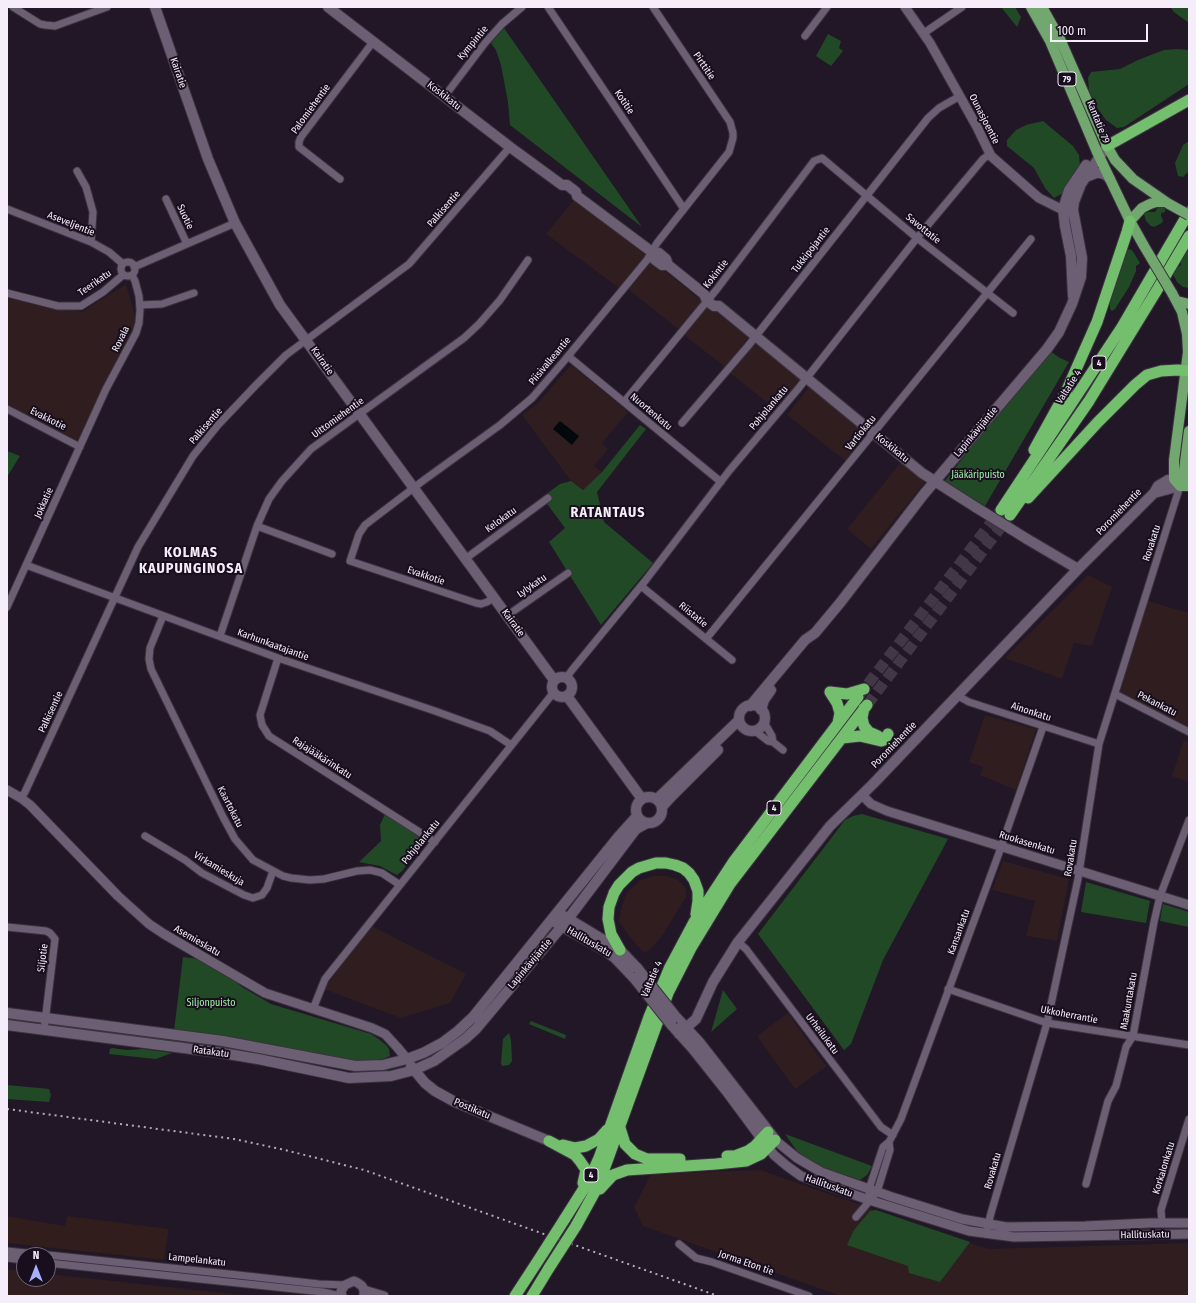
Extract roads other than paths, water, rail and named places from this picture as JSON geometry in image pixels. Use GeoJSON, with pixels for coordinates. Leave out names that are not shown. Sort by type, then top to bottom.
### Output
{"type":"FeatureCollection","features":[{"type":"Feature","properties":{"kind":"highway"},"geometry":{"type":"LineString","coordinates":[[1101,152],[1189,100]]}},
{"type":"Feature","properties":{"kind":"highway","name":"Valtatie 4"},"geometry":{"type":"LineString","coordinates":[[1007,513],[1122,327],[1189,214]]}},
{"type":"Feature","properties":{"kind":"highway"},"geometry":{"type":"LineString","coordinates":[[991,524],[1050,422],[1082,358],[1106,296],[1130,220]]}},
{"type":"Feature","properties":{"kind":"highway","name":"4"},"geometry":{"type":"LineString","coordinates":[[1007,513],[1089,401],[1189,236]]}},
{"type":"Feature","properties":{"kind":"highway"},"geometry":{"type":"LineString","coordinates":[[1007,513],[1135,385],[1148,375],[1157,372],[1178,370],[1188,371]]}},
{"type":"Feature","properties":{"kind":"highway","name":"Valtatie 4"},"geometry":{"type":"LineString","coordinates":[[532,1296],[576,1226],[598,1186],[652,1010],[670,967],[694,922],[734,861],[838,724],[861,693],[847,694],[830,692],[839,709],[840,714],[838,724]]}},
{"type":"Feature","properties":{"kind":"highway","name":"Valtatie 4"},"geometry":{"type":"LineString","coordinates":[[515,1296],[588,1182],[615,1127],[668,993],[694,941],[730,884],[866,706],[862,723],[866,730],[878,736],[888,734],[884,740],[881,741],[860,736],[842,738]]}},
{"type":"Feature","properties":{"kind":"highway"},"geometry":{"type":"LineString","coordinates":[[620,950],[611,934],[608,919],[612,899],[614,893],[624,879],[632,872],[647,865],[656,863],[675,865],[690,873],[697,887],[698,896],[694,922]]}},
{"type":"Feature","properties":{"kind":"highway"},"geometry":{"type":"LineString","coordinates":[[549,1141],[575,1148],[586,1146],[599,1139],[615,1127],[628,1148],[634,1154],[647,1159],[734,1156],[748,1151],[768,1139]]}},
{"type":"Feature","properties":{"kind":"highway"},"geometry":{"type":"LineString","coordinates":[[592,1198],[609,1178],[622,1171],[656,1167],[738,1162],[753,1159],[761,1154],[768,1139]]}},
{"type":"Feature","properties":{"kind":"highway"},"geometry":{"type":"LineString","coordinates":[[549,1141],[574,1155],[584,1165],[586,1170],[580,1193]]}},
{"type":"Feature","properties":{"kind":"main road","name":"Kairatie"},"geometry":{"type":"LineString","coordinates":[[155,7],[208,159],[235,223],[280,305],[465,559],[495,597],[554,680]]}},
{"type":"Feature","properties":{"kind":"main road","name":"Koskikatu"},"geometry":{"type":"LineString","coordinates":[[328,7],[444,97],[562,185],[563,190],[571,196],[578,196],[652,252],[654,258],[658,262],[662,265],[668,265],[708,297],[714,306],[719,306],[922,473],[1078,569]]}},
{"type":"Feature","properties":{"kind":"main road","name":"Kantatie 79"},"geometry":{"type":"LineString","coordinates":[[1031,7],[1050,41],[1101,152],[1115,160],[1133,179],[1167,203]]}},
{"type":"Feature","properties":{"kind":"main road","name":"Kantatie 79"},"geometry":{"type":"LineString","coordinates":[[1042,7],[1060,39],[1110,179],[1144,246],[1175,297]]}},
{"type":"Feature","properties":{"kind":"main road","name":"Lapinkävijäntie"},"geometry":{"type":"LineString","coordinates":[[1068,210],[1101,152]]}},
{"type":"Feature","properties":{"kind":"main road","name":"Lapinkävijäntie"},"geometry":{"type":"LineString","coordinates":[[762,710],[764,700],[777,682],[810,644],[815,633],[854,586],[935,481],[1047,348],[1058,332],[1072,304],[1073,284],[1071,256],[1065,226],[1068,210],[1067,195],[1087,163],[1101,152]]}},
{"type":"Feature","properties":{"kind":"main road"},"geometry":{"type":"LineString","coordinates":[[1086,177],[1096,173],[1101,173],[1110,179]]}},
{"type":"Feature","properties":{"kind":"main road"},"geometry":{"type":"LineString","coordinates":[[1130,220],[1142,208],[1150,204],[1156,202],[1167,203]]}},
{"type":"Feature","properties":{"kind":"main road","name":"79"},"geometry":{"type":"LineString","coordinates":[[1167,203],[1189,214]]}},
{"type":"Feature","properties":{"kind":"main road"},"geometry":{"type":"LineString","coordinates":[[1175,297],[1189,304]]}},
{"type":"Feature","properties":{"kind":"main road","name":"79"},"geometry":{"type":"LineString","coordinates":[[1175,297],[1182,312],[1188,339],[1188,371],[1174,460],[1183,481]]}},
{"type":"Feature","properties":{"kind":"main road"},"geometry":{"type":"LineString","coordinates":[[1183,481],[1189,431]]}},
{"type":"Feature","properties":{"kind":"main road","name":"Poromiehentie"},"geometry":{"type":"LineString","coordinates":[[678,1026],[696,1019],[713,982],[738,942],[830,826],[958,696],[1078,569],[1154,493],[1183,481]]}},
{"type":"Feature","properties":{"kind":"main road","name":"Lapinkävijäntie"},"geometry":{"type":"LineString","coordinates":[[750,706],[805,640],[815,633]]}},
{"type":"Feature","properties":{"kind":"main road"},"geometry":{"type":"LineString","coordinates":[[560,676],[567,677],[572,682],[572,691],[567,696],[558,696],[554,692],[552,686],[554,680],[560,676]]}},
{"type":"Feature","properties":{"kind":"main road"},"geometry":{"type":"LineString","coordinates":[[567,696],[642,799]]}},
{"type":"Feature","properties":{"kind":"main road"},"geometry":{"type":"LineString","coordinates":[[756,706],[762,710],[764,722],[761,728],[755,731],[748,731],[741,724],[741,712],[744,708],[756,706]]}},
{"type":"Feature","properties":{"kind":"main road"},"geometry":{"type":"LineString","coordinates":[[660,803],[741,724]]}},
{"type":"Feature","properties":{"kind":"main road"},"geometry":{"type":"LineString","coordinates":[[649,796],[660,803],[661,816],[653,823],[641,821],[637,816],[636,806],[642,799],[649,796]]}},
{"type":"Feature","properties":{"kind":"main road","name":"Lapinkävijäntie"},"geometry":{"type":"LineString","coordinates":[[407,1059],[423,1053],[442,1042],[467,1023],[618,836],[637,816]]}},
{"type":"Feature","properties":{"kind":"main road","name":"Lapinkävijäntie"},"geometry":{"type":"LineString","coordinates":[[414,1070],[434,1061],[471,1034],[564,923],[636,829],[647,823]]}},
{"type":"Feature","properties":{"kind":"main road","name":"Hallituskatu"},"geometry":{"type":"LineString","coordinates":[[555,915],[636,974]]}},
{"type":"Feature","properties":{"kind":"main road","name":"Hallituskatu"},"geometry":{"type":"LineString","coordinates":[[564,923],[620,950],[636,974],[678,1026],[728,1093],[768,1139]]}},
{"type":"Feature","properties":{"kind":"main road","name":"Ratakatu"},"geometry":{"type":"LineString","coordinates":[[7,1013],[230,1042],[355,1066],[383,1065],[407,1059]]}},
{"type":"Feature","properties":{"kind":"main road","name":"Ratakatu"},"geometry":{"type":"LineString","coordinates":[[7,1025],[229,1054],[349,1078],[391,1076],[414,1070]]}},
{"type":"Feature","properties":{"kind":"main road","name":"Postikatu"},"geometry":{"type":"LineString","coordinates":[[407,1059],[425,1083],[435,1091],[455,1102],[549,1141]]}},
{"type":"Feature","properties":{"kind":"street"},"geometry":{"type":"LineString","coordinates":[[14,7],[40,24],[55,26],[107,7]]}},
{"type":"Feature","properties":{"kind":"street","name":"Kympintie"},"geometry":{"type":"LineString","coordinates":[[444,97],[485,43],[502,24],[522,7]]}},
{"type":"Feature","properties":{"kind":"street","name":"Kotitie"},"geometry":{"type":"LineString","coordinates":[[548,7],[684,209]]}},
{"type":"Feature","properties":{"kind":"street","name":"Pirttitie"},"geometry":{"type":"LineString","coordinates":[[653,7],[730,122],[733,138]]}},
{"type":"Feature","properties":{"kind":"street"},"geometry":{"type":"LineString","coordinates":[[805,36],[827,7]]}},
{"type":"Feature","properties":{"kind":"street","name":"Ounasjoentie"},"geometry":{"type":"LineString","coordinates":[[905,7],[924,33],[995,161],[1039,198],[1052,205],[1068,210]]}},
{"type":"Feature","properties":{"kind":"street"},"geometry":{"type":"LineString","coordinates":[[924,33],[954,14],[962,7]]}},
{"type":"Feature","properties":{"kind":"street","name":"Palomiehentie"},"geometry":{"type":"LineString","coordinates":[[340,178],[299,147],[299,142],[301,137],[373,42]]}},
{"type":"Feature","properties":{"kind":"street","name":"Tukkipojantie"},"geometry":{"type":"LineString","coordinates":[[682,422],[756,336],[928,118],[939,108],[960,96]]}},
{"type":"Feature","properties":{"kind":"street","name":"Piisivalkeantie"},"geometry":{"type":"LineString","coordinates":[[350,561],[362,529],[376,516],[513,415],[532,398],[652,252],[657,243],[729,152],[733,138]]}},
{"type":"Feature","properties":{"kind":"street","name":"Palkisentie"},"geometry":{"type":"LineString","coordinates":[[21,798],[138,547],[193,456],[218,425],[256,384],[286,356],[409,264],[510,147]]}},
{"type":"Feature","properties":{"kind":"street","name":"Pohjolankatu"},"geometry":{"type":"LineString","coordinates":[[567,677],[917,238],[983,159],[990,154]]}},
{"type":"Feature","properties":{"kind":"street","name":"Savottatie"},"geometry":{"type":"LineString","coordinates":[[822,158],[917,238],[1013,313]]}},
{"type":"Feature","properties":{"kind":"street","name":"Kokintie"},"geometry":{"type":"LineString","coordinates":[[624,402],[814,161],[822,158]]}},
{"type":"Feature","properties":{"kind":"street"},"geometry":{"type":"LineString","coordinates":[[77,172],[86,187],[93,212],[91,242]]}},
{"type":"Feature","properties":{"kind":"street","name":"Suotie"},"geometry":{"type":"LineString","coordinates":[[166,199],[187,244]]}},
{"type":"Feature","properties":{"kind":"street","name":"Aseveljentie"},"geometry":{"type":"LineString","coordinates":[[7,209],[91,242],[109,252],[123,264]]}},
{"type":"Feature","properties":{"kind":"street"},"geometry":{"type":"LineString","coordinates":[[134,267],[235,223]]}},
{"type":"Feature","properties":{"kind":"street","name":"Vartiokatu"},"geometry":{"type":"LineString","coordinates":[[706,639],[1031,239]]}},
{"type":"Feature","properties":{"kind":"street","name":"Uittomiehentie"},"geometry":{"type":"LineString","coordinates":[[220,636],[257,526],[269,499],[282,481],[311,449],[464,338],[479,324],[500,300],[528,260]]}},
{"type":"Feature","properties":{"kind":"street"},"geometry":{"type":"LineString","coordinates":[[129,263],[134,267],[135,270],[132,275],[123,275],[121,270],[123,264],[129,263]]}},
{"type":"Feature","properties":{"kind":"street","name":"Teerikatu"},"geometry":{"type":"LineString","coordinates":[[7,293],[58,306],[81,306],[103,292],[123,275]]}},
{"type":"Feature","properties":{"kind":"street","name":"Rovala"},"geometry":{"type":"LineString","coordinates":[[98,407],[136,333],[139,323],[140,305],[135,281],[132,275]]}},
{"type":"Feature","properties":{"kind":"street"},"geometry":{"type":"LineString","coordinates":[[140,305],[162,304],[194,293]]}},
{"type":"Feature","properties":{"kind":"street","name":"Nuortenkatu"},"geometry":{"type":"LineString","coordinates":[[568,356],[721,482]]}},
{"type":"Feature","properties":{"kind":"street","name":"Jokkatie"},"geometry":{"type":"LineString","coordinates":[[7,607],[98,407]]}},
{"type":"Feature","properties":{"kind":"street","name":"Evakkotie"},"geometry":{"type":"LineString","coordinates":[[7,409],[80,447]]}},
{"type":"Feature","properties":{"kind":"street","name":"Rovakatu"},"geometry":{"type":"LineString","coordinates":[[986,1234],[1047,1023],[1079,871],[1100,744],[1183,481]]}},
{"type":"Feature","properties":{"kind":"street","name":"Kelokatu"},"geometry":{"type":"LineString","coordinates":[[465,559],[548,498]]}},
{"type":"Feature","properties":{"kind":"street"},"geometry":{"type":"LineString","coordinates":[[257,526],[332,554]]}},
{"type":"Feature","properties":{"kind":"street","name":"Evakkotie"},"geometry":{"type":"LineString","coordinates":[[350,561],[476,604],[487,602],[495,597]]}},
{"type":"Feature","properties":{"kind":"street","name":"Karhunkaatajantie"},"geometry":{"type":"LineString","coordinates":[[26,565],[278,658],[490,731],[511,745]]}},
{"type":"Feature","properties":{"kind":"street","name":"Lylykatu"},"geometry":{"type":"LineString","coordinates":[[508,615],[568,573]]}},
{"type":"Feature","properties":{"kind":"street","name":"Riistatie"},"geometry":{"type":"LineString","coordinates":[[641,586],[732,660]]}},
{"type":"Feature","properties":{"kind":"street","name":"Kaartokatu"},"geometry":{"type":"LineString","coordinates":[[164,616],[150,648],[149,659],[151,669],[235,839],[253,860],[273,871],[291,878],[310,880],[324,879],[357,871],[370,870],[382,873],[400,885]]}},
{"type":"Feature","properties":{"kind":"street","name":"Rajajääkärinkatu"},"geometry":{"type":"LineString","coordinates":[[278,658],[260,715],[262,725],[269,736],[434,842]]}},
{"type":"Feature","properties":{"kind":"street","name":"Pohjolankatu"},"geometry":{"type":"LineString","coordinates":[[313,1009],[325,979],[554,692]]}},
{"type":"Feature","properties":{"kind":"street","name":"Pekankatu"},"geometry":{"type":"LineString","coordinates":[[1115,694],[1189,732]]}},
{"type":"Feature","properties":{"kind":"street","name":"Ainonkatu"},"geometry":{"type":"LineString","coordinates":[[958,696],[969,702],[1043,727],[1100,744]]}},
{"type":"Feature","properties":{"kind":"street"},"geometry":{"type":"LineString","coordinates":[[764,722],[772,736],[773,742]]}},
{"type":"Feature","properties":{"kind":"street","name":"Kansankatu"},"geometry":{"type":"LineString","coordinates":[[856,1217],[867,1205],[890,1150],[889,1142],[901,1120],[1001,847],[1043,727]]}},
{"type":"Feature","properties":{"kind":"street"},"geometry":{"type":"LineString","coordinates":[[755,731],[783,750]]}},
{"type":"Feature","properties":{"kind":"street","name":"Asemieskatu"},"geometry":{"type":"LineString","coordinates":[[7,790],[21,798],[33,808],[118,896],[149,924],[256,989],[372,1028],[385,1034],[407,1059]]}},
{"type":"Feature","properties":{"kind":"street","name":"Ruokasenkatu"},"geometry":{"type":"LineString","coordinates":[[862,795],[871,804],[887,810],[1189,905]]}},
{"type":"Feature","properties":{"kind":"street","name":"Maakuntakatu"},"geometry":{"type":"LineString","coordinates":[[1086,1184],[1108,1101],[1116,1086],[1126,1047],[1133,1036],[1160,896],[1189,820]]}},
{"type":"Feature","properties":{"kind":"street","name":"Virkamieskuja"},"geometry":{"type":"LineString","coordinates":[[145,836],[185,860],[202,873],[244,895],[253,898],[262,895],[267,888],[273,871]]}},
{"type":"Feature","properties":{"kind":"street","name":"Siljotie"},"geometry":{"type":"LineString","coordinates":[[7,927],[46,931],[55,939],[56,942],[44,1030]]}},
{"type":"Feature","properties":{"kind":"street","name":"Urheilukatu"},"geometry":{"type":"LineString","coordinates":[[738,942],[746,949],[881,1127],[893,1135]]}},
{"type":"Feature","properties":{"kind":"street","name":"Ukkoherrantie"},"geometry":{"type":"LineString","coordinates":[[948,989],[1047,1023],[1189,1045]]}},
{"type":"Feature","properties":{"kind":"street","name":"Korkalonkatu"},"geometry":{"type":"LineString","coordinates":[[1162,1223],[1161,1210],[1189,1119]]}},
{"type":"Feature","properties":{"kind":"street","name":"Hallituskatu"},"geometry":{"type":"LineString","coordinates":[[768,1139],[813,1168],[873,1190],[962,1219],[1006,1227],[1073,1227],[1189,1223]]}},
{"type":"Feature","properties":{"kind":"street","name":"Hallituskatu"},"geometry":{"type":"LineString","coordinates":[[768,1139],[774,1155],[801,1176],[869,1200],[961,1229],[986,1234],[1014,1237],[1189,1234]]}},
{"type":"Feature","properties":{"kind":"street"},"geometry":{"type":"LineString","coordinates":[[1162,1223],[1170,1234]]}},
{"type":"Feature","properties":{"kind":"street"},"geometry":{"type":"LineString","coordinates":[[1073,1227],[1079,1236],[1085,1226]]}},
{"type":"Feature","properties":{"kind":"street","name":"Jorma Eton tie"},"geometry":{"type":"LineString","coordinates":[[679,1244],[696,1258],[712,1262],[809,1296]]}},
{"type":"Feature","properties":{"kind":"street","name":"Lampelankatu"},"geometry":{"type":"LineString","coordinates":[[56,1256],[319,1284],[345,1285]]}},
{"type":"Feature","properties":{"kind":"street","name":"Lampelankatu"},"geometry":{"type":"LineString","coordinates":[[56,1264],[323,1292],[341,1296]]}},
{"type":"Feature","properties":{"kind":"street"},"geometry":{"type":"LineString","coordinates":[[341,1296],[341,1291],[345,1285],[351,1282],[360,1284],[364,1293],[384,1296]]}},
{"type":"Feature","properties":{"kind":"tunnel"},"geometry":{"type":"LineString","coordinates":[[858,697],[999,512]]}},
{"type":"Feature","properties":{"kind":"tunnel"},"geometry":{"type":"LineString","coordinates":[[867,705],[1010,515]]}},
{"type":"Feature","properties":{"kind":"railway"},"geometry":{"type":"LineString","coordinates":[[7,1109],[234,1139],[364,1170],[718,1296]]}},
{"type":"Feature","properties":{"kind":"district","name":"RATANTAUS"},"geometry":{"type":"Point","coordinates":[608,513]}},
{"type":"Feature","properties":{"kind":"district","name":"KOLMAS KAUPUNGINOSA"},"geometry":{"type":"Point","coordinates":[191,562]}},
{"type":"Feature","properties":{"kind":"park label","name":"Jääkäripuisto"},"geometry":{"type":"Point","coordinates":[978,475]}},
{"type":"Feature","properties":{"kind":"park label","name":"Siljonpuisto"},"geometry":{"type":"Point","coordinates":[211,1003]}}]}
